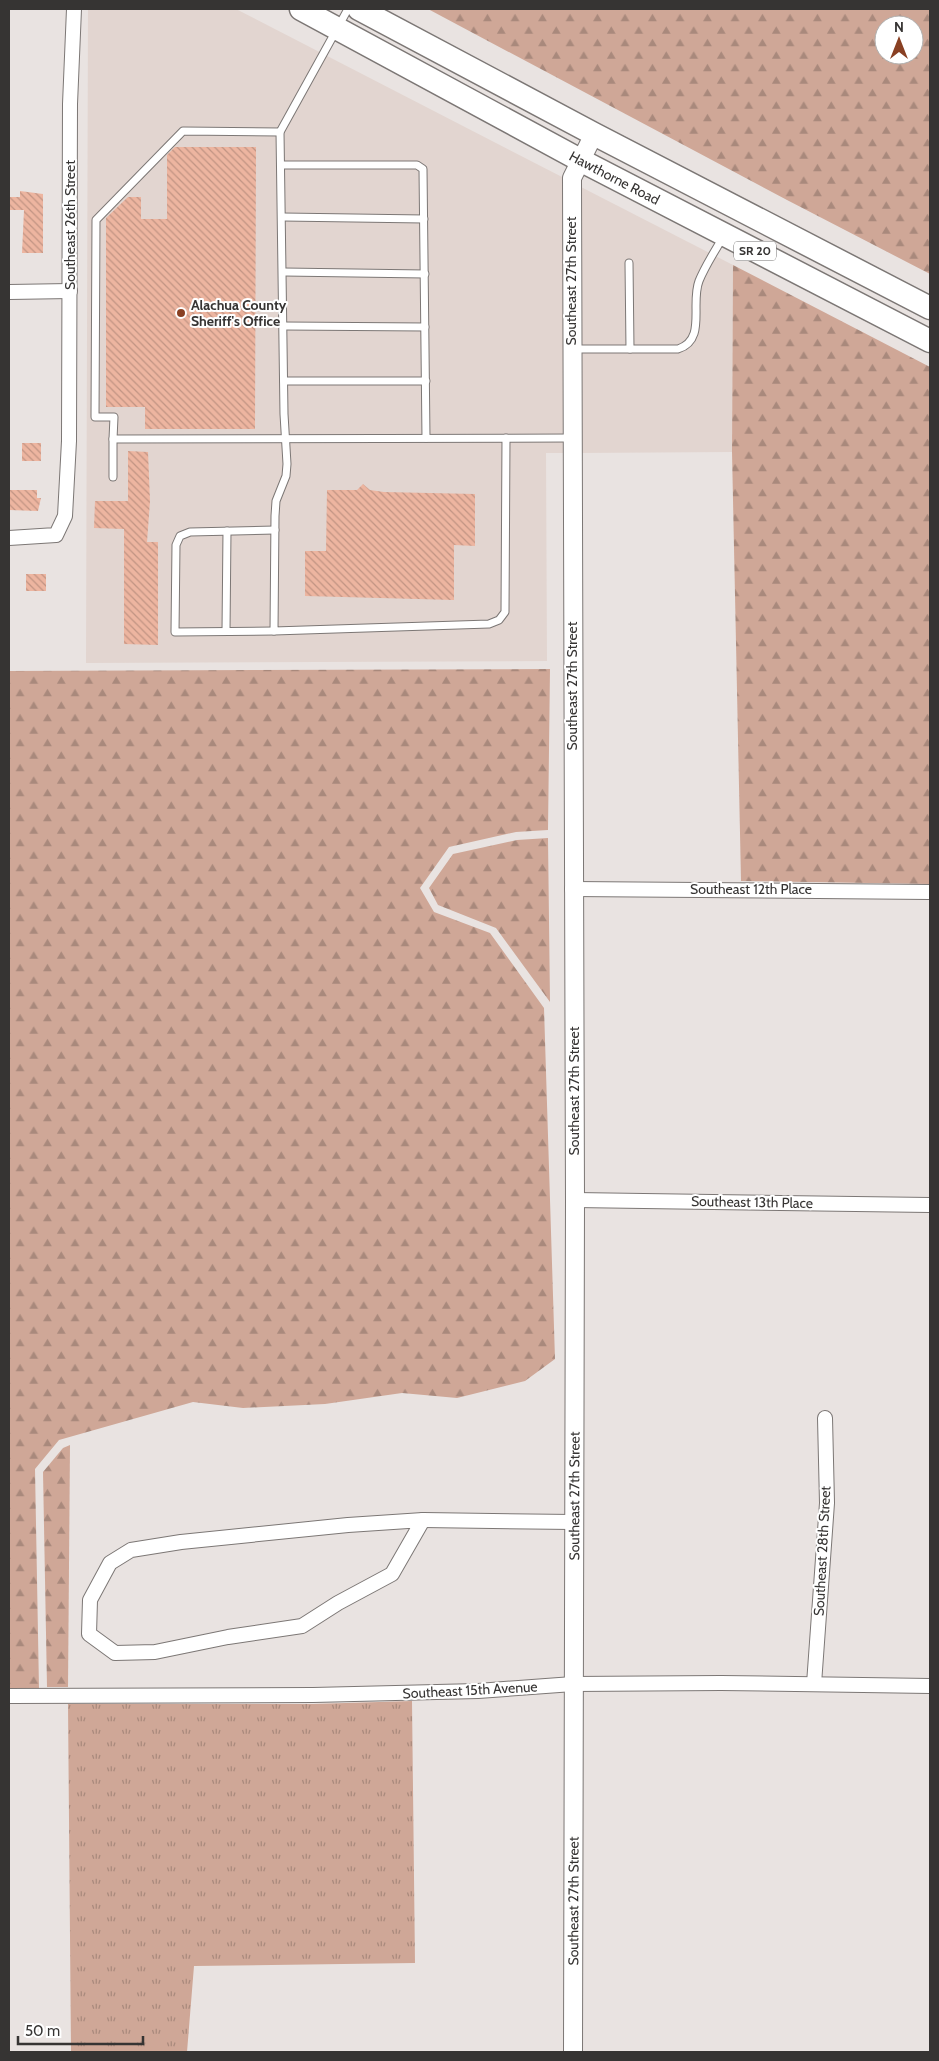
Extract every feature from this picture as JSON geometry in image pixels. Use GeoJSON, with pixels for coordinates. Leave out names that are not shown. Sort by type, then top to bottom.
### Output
{"type":"FeatureCollection","features":[{"type":"Feature","properties":{"kind":"highway","name":"Hawthorne Road"},"geometry":{"type":"LineString","coordinates":[[302,9],[580,160],[930,341]]}},
{"type":"Feature","properties":{"kind":"highway","name":"Hawthorne Road"},"geometry":{"type":"LineString","coordinates":[[359,9],[594,134],[930,308]]}},
{"type":"Feature","properties":{"kind":"street","name":"Southeast 26th Street"},"geometry":{"type":"LineString","coordinates":[[9,538],[56,535],[65,516],[69,441],[70,104],[74,9]]}},
{"type":"Feature","properties":{"kind":"street","name":"Southeast 27th Street"},"geometry":{"type":"LineString","coordinates":[[573,2052],[575,1200],[572,888],[572,178],[594,134]]}},
{"type":"Feature","properties":{"kind":"street"},"geometry":{"type":"LineString","coordinates":[[9,292],[70,291]]}},
{"type":"Feature","properties":{"kind":"street","name":"Southeast 12th Place"},"geometry":{"type":"LineString","coordinates":[[572,888],[930,892]]}},
{"type":"Feature","properties":{"kind":"street","name":"Southeast 13th Place"},"geometry":{"type":"LineString","coordinates":[[575,1200],[930,1205]]}},
{"type":"Feature","properties":{"kind":"street","name":"Southeast 28th Street"},"geometry":{"type":"LineString","coordinates":[[814,1684],[827,1503],[824,1418]]}},
{"type":"Feature","properties":{"kind":"street"},"geometry":{"type":"LineString","coordinates":[[423,1520],[392,1574],[338,1603],[302,1626],[228,1637],[155,1652],[114,1653],[89,1634],[90,1600],[110,1563],[131,1550],[181,1542],[348,1525],[423,1520],[573,1522]]}},
{"type":"Feature","properties":{"kind":"street","name":"Southeast 15th Avenue"},"geometry":{"type":"LineString","coordinates":[[9,1696],[313,1695],[478,1690],[573,1684],[721,1682],[930,1686]]}},
{"type":"Feature","properties":{"kind":"lane"},"geometry":{"type":"LineString","coordinates":[[274,631],[276,501],[286,476],[284,272],[280,132],[348,9]]}},
{"type":"Feature","properties":{"kind":"lane"},"geometry":{"type":"LineString","coordinates":[[113,477],[114,418],[95,418],[96,220],[183,131],[280,132]]}},
{"type":"Feature","properties":{"kind":"lane"},"geometry":{"type":"LineString","coordinates":[[281,165],[417,165],[423,169],[426,438]]}},
{"type":"Feature","properties":{"kind":"lane"},"geometry":{"type":"LineString","coordinates":[[283,217],[424,219]]}},
{"type":"Feature","properties":{"kind":"lane"},"geometry":{"type":"LineString","coordinates":[[571,349],[678,349],[687,346],[693,340],[696,330],[698,283],[724,235]]}},
{"type":"Feature","properties":{"kind":"lane"},"geometry":{"type":"LineString","coordinates":[[629,263],[630,349]]}},
{"type":"Feature","properties":{"kind":"lane"},"geometry":{"type":"LineString","coordinates":[[284,272],[425,274]]}},
{"type":"Feature","properties":{"kind":"lane"},"geometry":{"type":"LineString","coordinates":[[284,326],[425,327]]}},
{"type":"Feature","properties":{"kind":"lane"},"geometry":{"type":"LineString","coordinates":[[284,381],[426,381]]}},
{"type":"Feature","properties":{"kind":"lane"},"geometry":{"type":"LineString","coordinates":[[275,530],[190,532],[180,536],[176,545],[175,632],[274,631],[489,624],[500,620],[505,612],[506,438]]}},
{"type":"Feature","properties":{"kind":"lane"},"geometry":{"type":"LineString","coordinates":[[113,439],[572,438]]}},
{"type":"Feature","properties":{"kind":"lane"},"geometry":{"type":"LineString","coordinates":[[226,632],[227,531]]}},
{"type":"Feature","properties":{"kind":"shaded area"},"geometry":{"type":"Polygon","coordinates":[[[88,9],[236,9],[564,178],[564,453],[546,453],[547,661],[86,663],[88,9]]]}},
{"type":"Feature","properties":{"kind":"shaded area"},"geometry":{"type":"Polygon","coordinates":[[[579,186],[733,265],[732,452],[579,453],[579,186]]]}},
{"type":"Feature","properties":{"kind":"green space"},"geometry":{"type":"Polygon","coordinates":[[[428,9],[930,9],[930,274],[787,200],[428,9]]]}},
{"type":"Feature","properties":{"kind":"green space"},"geometry":{"type":"Polygon","coordinates":[[[733,265],[930,367],[930,884],[741,881],[732,452],[733,265]]]}},
{"type":"Feature","properties":{"kind":"green space"},"geometry":{"type":"Polygon","coordinates":[[[550,669],[548,830],[516,832],[449,847],[420,888],[434,912],[490,933],[544,1008],[555,1359],[525,1381],[457,1398],[402,1393],[325,1404],[243,1408],[193,1402],[59,1440],[35,1469],[39,1689],[9,1689],[9,671],[550,669]]]}},
{"type":"Feature","properties":{"kind":"green space"},"geometry":{"type":"Polygon","coordinates":[[[548,838],[550,1002],[496,928],[438,905],[429,888],[453,854],[517,840],[548,838]]]}},
{"type":"Feature","properties":{"kind":"green space"},"geometry":{"type":"Polygon","coordinates":[[[70,1445],[68,1687],[47,1687],[43,1472],[63,1448],[70,1445]]]}},
{"type":"Feature","properties":{"kind":"green space"},"geometry":{"type":"Polygon","coordinates":[[[412,1701],[415,1963],[194,1966],[187,2052],[71,2052],[68,1704],[313,1704],[412,1701]]]}},
{"type":"Feature","properties":{"kind":"building","name":"Alachua County Sheriff's Office"},"geometry":{"type":"Polygon","coordinates":[[[175,147],[256,147],[255,429],[145,429],[145,407],[106,407],[106,218],[128,197],[141,197],[141,219],[167,219],[167,155],[175,147]]]}},
{"type":"Feature","properties":{"kind":"building"},"geometry":{"type":"Polygon","coordinates":[[[20,191],[43,194],[43,253],[22,253],[24,210],[9,210],[9,197],[20,197],[20,191]]]}},
{"type":"Feature","properties":{"kind":"building"},"geometry":{"type":"Polygon","coordinates":[[[22,443],[41,443],[41,461],[22,461],[22,443]]]}},
{"type":"Feature","properties":{"kind":"building"},"geometry":{"type":"Polygon","coordinates":[[[128,451],[148,452],[150,501],[147,542],[158,542],[158,645],[124,644],[124,529],[94,528],[95,501],[128,501],[128,451]]]}},
{"type":"Feature","properties":{"kind":"building"},"geometry":{"type":"Polygon","coordinates":[[[363,484],[370,490],[384,492],[475,494],[475,546],[454,545],[454,600],[305,596],[305,551],[326,551],[327,490],[357,490],[363,484]]]}},
{"type":"Feature","properties":{"kind":"building"},"geometry":{"type":"Polygon","coordinates":[[[9,490],[37,490],[37,498],[41,498],[38,511],[9,510],[9,490]]]}},
{"type":"Feature","properties":{"kind":"building"},"geometry":{"type":"Polygon","coordinates":[[[26,574],[46,574],[46,591],[26,591],[26,574]]]}},
{"type":"Feature","properties":{"kind":"place","name":"Alachua County Sheriff's Office"},"geometry":{"type":"Point","coordinates":[181,313]}}]}
